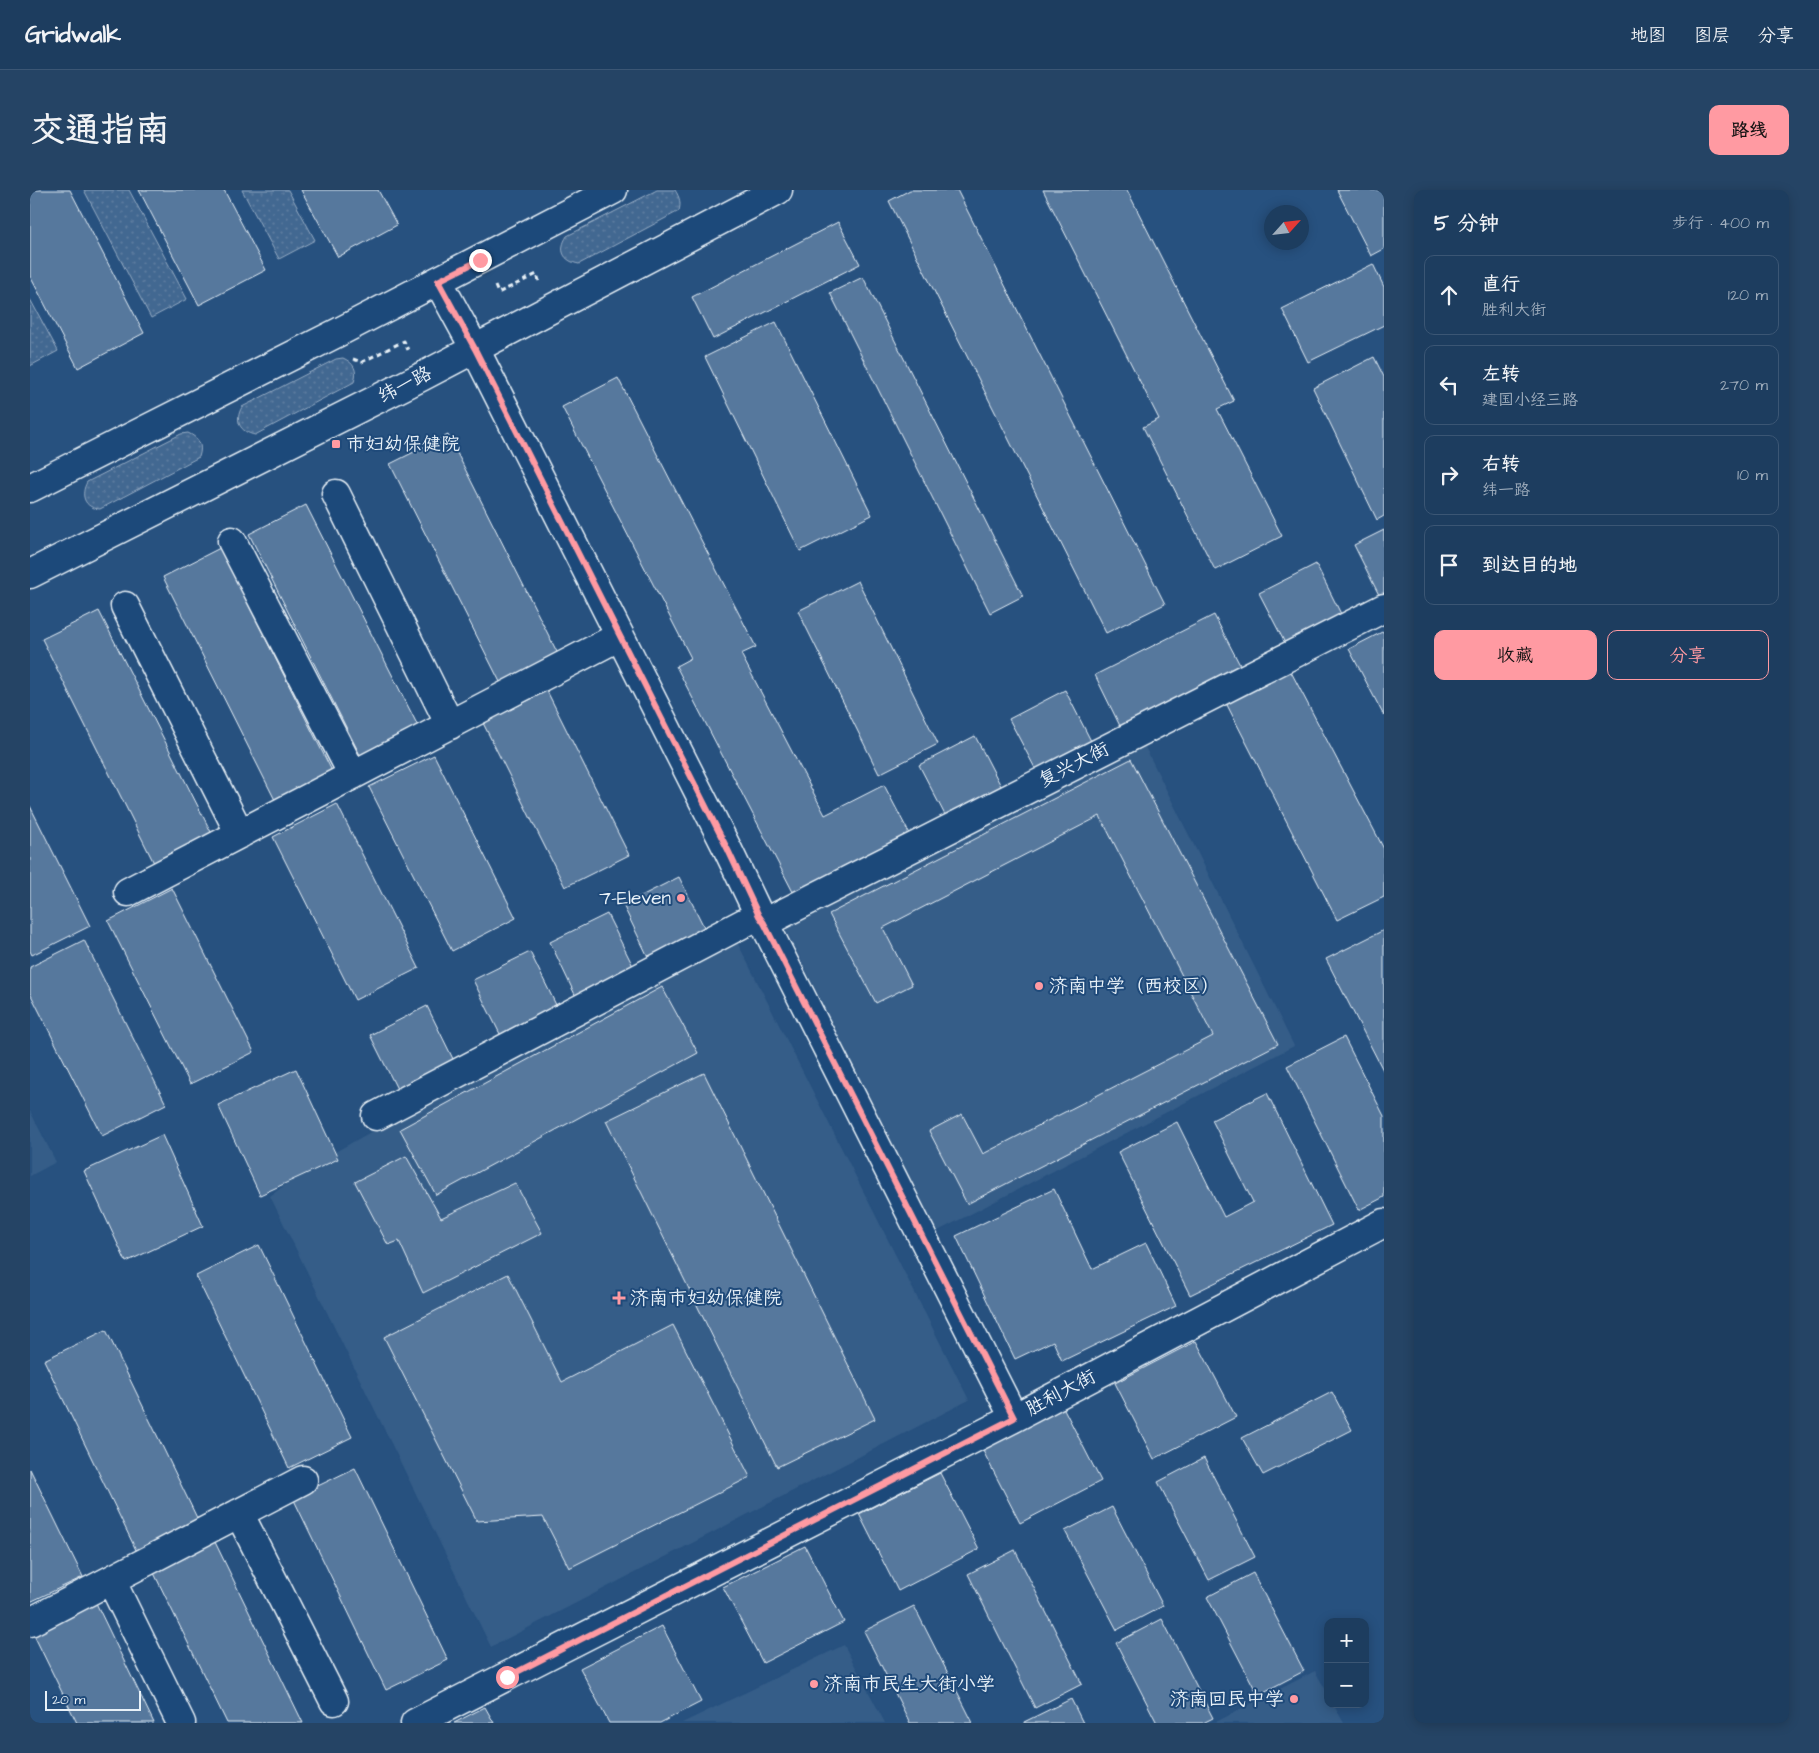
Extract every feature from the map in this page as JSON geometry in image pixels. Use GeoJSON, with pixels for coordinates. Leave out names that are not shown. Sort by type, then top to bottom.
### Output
{"type":"FeatureCollection","features":[{"type":"Feature","properties":{"kind":"street"},"geometry":{"type":"LineString","coordinates":[[30,488],[613,190]]}},
{"type":"Feature","properties":{"kind":"street","name":"纬一路"},"geometry":{"type":"LineString","coordinates":[[30,574],[475,349],[778,190]]}},
{"type":"Feature","properties":{"kind":"street"},"geometry":{"type":"LineString","coordinates":[[438,281],[475,349],[1014,1418]]}},
{"type":"Feature","properties":{"kind":"street"},"geometry":{"type":"LineString","coordinates":[[336,494],[450,725]]}},
{"type":"Feature","properties":{"kind":"street"},"geometry":{"type":"LineString","coordinates":[[232,541],[353,775]]}},
{"type":"Feature","properties":{"kind":"street"},"geometry":{"type":"LineString","coordinates":[[125,606],[240,834]]}},
{"type":"Feature","properties":{"kind":"street","name":"复兴大街"},"geometry":{"type":"LineString","coordinates":[[376,1116],[762,919],[1384,608]]}},
{"type":"Feature","properties":{"kind":"street"},"geometry":{"type":"LineString","coordinates":[[128,892],[620,636]]}},
{"type":"Feature","properties":{"kind":"street","name":"胜利大街"},"geometry":{"type":"LineString","coordinates":[[415,1723],[1014,1418],[1384,1222]]}},
{"type":"Feature","properties":{"kind":"street"},"geometry":{"type":"LineString","coordinates":[[30,1622],[303,1480]]}},
{"type":"Feature","properties":{"kind":"street"},"geometry":{"type":"LineString","coordinates":[[239,1513],[334,1701]]}},
{"type":"Feature","properties":{"kind":"street"},"geometry":{"type":"LineString","coordinates":[[111,1580],[180,1723]]}},
{"type":"Feature","properties":{"kind":"path"},"geometry":{"type":"LineString","coordinates":[[493,283],[498,293],[536,274],[539,281]]}},
{"type":"Feature","properties":{"kind":"path"},"geometry":{"type":"LineString","coordinates":[[353,359],[362,362],[404,341],[408,350]]}},
{"type":"Feature","properties":{"kind":"shaded area"},"geometry":{"type":"Polygon","coordinates":[[[84,190],[129,190],[187,299],[151,318],[84,190]]]}},
{"type":"Feature","properties":{"kind":"shaded area"},"geometry":{"type":"Polygon","coordinates":[[[242,190],[288,190],[315,240],[279,259],[242,190]]]}},
{"type":"Feature","properties":{"kind":"shaded area"},"geometry":{"type":"Polygon","coordinates":[[[657,190],[675,190],[680,200],[679,211],[579,264],[566,258],[563,246],[567,236],[657,190]]]}},
{"type":"Feature","properties":{"kind":"shaded area"},"geometry":{"type":"Polygon","coordinates":[[[30,299],[58,351],[30,366],[30,299]]]}},
{"type":"Feature","properties":{"kind":"shaded area"},"geometry":{"type":"Polygon","coordinates":[[[343,358],[354,367],[356,374],[354,382],[255,435],[242,429],[239,417],[242,407],[336,359],[343,358]]]}},
{"type":"Feature","properties":{"kind":"shaded area"},"geometry":{"type":"Polygon","coordinates":[[[188,433],[199,442],[201,449],[199,457],[100,509],[87,503],[84,492],[87,482],[181,434],[188,433]]]}},
{"type":"Feature","properties":{"kind":"shaded area","name":"济南中学（西校区）"},"geometry":{"type":"Polygon","coordinates":[[[1144,745],[1294,1046],[936,1232],[784,926],[1144,745]]]}},
{"type":"Feature","properties":{"kind":"shaded area","name":"济南市妇幼保健院"},"geometry":{"type":"Polygon","coordinates":[[[731,930],[969,1400],[491,1647],[270,1196],[312,1165],[731,930]]]}},
{"type":"Feature","properties":{"kind":"shaded area"},"geometry":{"type":"Polygon","coordinates":[[[30,1111],[56,1162],[30,1176],[30,1111]]]}},
{"type":"Feature","properties":{"kind":"shaded area","name":"济南市民生大街小学"},"geometry":{"type":"Polygon","coordinates":[[[844,1645],[885,1723],[682,1723],[844,1645]]]}},
{"type":"Feature","properties":{"kind":"shaded area","name":"济南回民中学"},"geometry":{"type":"Polygon","coordinates":[[[1315,1671],[1324,1687],[1324,1708],[1335,1708],[1344,1723],[1214,1723],[1315,1671]]]}},
{"type":"Feature","properties":{"kind":"building"},"geometry":{"type":"Polygon","coordinates":[[[33,190],[70,190],[144,333],[78,368],[30,276],[30,192],[33,190]]]}},
{"type":"Feature","properties":{"kind":"building"},"geometry":{"type":"Polygon","coordinates":[[[139,190],[224,190],[266,270],[199,305],[139,190]]]}},
{"type":"Feature","properties":{"kind":"building"},"geometry":{"type":"Polygon","coordinates":[[[301,190],[378,190],[397,225],[338,257],[301,190]]]}},
{"type":"Feature","properties":{"kind":"building"},"geometry":{"type":"Polygon","coordinates":[[[910,190],[957,190],[1165,604],[1106,633],[889,201],[910,190]]]}},
{"type":"Feature","properties":{"kind":"building"},"geometry":{"type":"Polygon","coordinates":[[[1043,190],[1127,190],[1234,401],[1217,409],[1282,536],[1215,570],[1143,427],[1159,419],[1043,190]]]}},
{"type":"Feature","properties":{"kind":"building"},"geometry":{"type":"Polygon","coordinates":[[[1337,190],[1384,190],[1384,249],[1371,256],[1337,190]]]}},
{"type":"Feature","properties":{"kind":"building"},"geometry":{"type":"Polygon","coordinates":[[[838,222],[860,264],[713,339],[692,297],[838,222]]]}},
{"type":"Feature","properties":{"kind":"building"},"geometry":{"type":"Polygon","coordinates":[[[1373,264],[1384,287],[1384,325],[1308,362],[1282,309],[1373,264]]]}},
{"type":"Feature","properties":{"kind":"building"},"geometry":{"type":"Polygon","coordinates":[[[863,277],[1023,596],[990,613],[830,293],[863,277]]]}},
{"type":"Feature","properties":{"kind":"building"},"geometry":{"type":"Polygon","coordinates":[[[776,322],[872,515],[800,551],[705,357],[776,322]]]}},
{"type":"Feature","properties":{"kind":"building"},"geometry":{"type":"Polygon","coordinates":[[[1374,357],[1384,377],[1384,516],[1377,520],[1313,388],[1374,357]]]}},
{"type":"Feature","properties":{"kind":"building"},"geometry":{"type":"Polygon","coordinates":[[[618,378],[756,647],[741,654],[825,815],[884,785],[909,833],[793,892],[676,666],[691,658],[562,407],[618,378]]]}},
{"type":"Feature","properties":{"kind":"building"},"geometry":{"type":"Polygon","coordinates":[[[448,435],[560,658],[502,686],[390,464],[448,435]]]}},
{"type":"Feature","properties":{"kind":"building"},"geometry":{"type":"Polygon","coordinates":[[[306,505],[419,728],[361,757],[249,534],[306,505]]]}},
{"type":"Feature","properties":{"kind":"building"},"geometry":{"type":"Polygon","coordinates":[[[1384,530],[1384,595],[1380,597],[1354,545],[1384,530]]]}},
{"type":"Feature","properties":{"kind":"building"},"geometry":{"type":"Polygon","coordinates":[[[220,548],[332,771],[275,800],[163,577],[220,548]]]}},
{"type":"Feature","properties":{"kind":"building"},"geometry":{"type":"Polygon","coordinates":[[[1316,564],[1342,616],[1286,645],[1259,593],[1316,564]]]}},
{"type":"Feature","properties":{"kind":"building"},"geometry":{"type":"Polygon","coordinates":[[[858,581],[938,744],[879,774],[798,611],[858,581]]]}},
{"type":"Feature","properties":{"kind":"building"},"geometry":{"type":"Polygon","coordinates":[[[99,611],[212,834],[154,863],[42,639],[99,611]]]}},
{"type":"Feature","properties":{"kind":"building"},"geometry":{"type":"Polygon","coordinates":[[[1214,615],[1240,665],[1120,726],[1095,675],[1214,615]]]}},
{"type":"Feature","properties":{"kind":"building"},"geometry":{"type":"Polygon","coordinates":[[[1384,631],[1384,716],[1349,649],[1384,631]]]}},
{"type":"Feature","properties":{"kind":"building"},"geometry":{"type":"Polygon","coordinates":[[[1290,670],[1384,849],[1384,897],[1337,920],[1225,701],[1290,670]]]}},
{"type":"Feature","properties":{"kind":"building"},"geometry":{"type":"Polygon","coordinates":[[[1065,690],[1091,741],[1036,770],[1009,719],[1065,690]]]}},
{"type":"Feature","properties":{"kind":"building"},"geometry":{"type":"Polygon","coordinates":[[[547,691],[629,855],[565,887],[483,723],[547,691]]]}},
{"type":"Feature","properties":{"kind":"building"},"geometry":{"type":"Polygon","coordinates":[[[975,736],[1002,788],[946,817],[919,765],[975,736]]]}},
{"type":"Feature","properties":{"kind":"building"},"geometry":{"type":"Polygon","coordinates":[[[434,755],[516,918],[452,951],[369,787],[434,755]]]}},
{"type":"Feature","properties":{"kind":"building"},"geometry":{"type":"Polygon","coordinates":[[[1131,759],[1278,1044],[967,1204],[929,1131],[962,1114],[983,1154],[1213,1036],[1100,816],[883,928],[912,985],[876,1003],[829,914],[1131,759]]]}},
{"type":"Feature","properties":{"kind":"building"},"geometry":{"type":"Polygon","coordinates":[[[337,804],[419,968],[355,1000],[273,837],[337,804]]]}},
{"type":"Feature","properties":{"kind":"building"},"geometry":{"type":"Polygon","coordinates":[[[30,806],[90,926],[32,955],[30,951],[30,806]]]}},
{"type":"Feature","properties":{"kind":"building"},"geometry":{"type":"Polygon","coordinates":[[[679,877],[708,935],[651,963],[623,905],[679,877]]]}},
{"type":"Feature","properties":{"kind":"building"},"geometry":{"type":"Polygon","coordinates":[[[172,888],[254,1052],[190,1084],[108,921],[172,888]]]}},
{"type":"Feature","properties":{"kind":"building"},"geometry":{"type":"Polygon","coordinates":[[[607,914],[636,972],[578,1001],[550,942],[607,914]]]}},
{"type":"Feature","properties":{"kind":"building"},"geometry":{"type":"Polygon","coordinates":[[[1384,930],[1384,1072],[1326,959],[1384,930]]]}},
{"type":"Feature","properties":{"kind":"building"},"geometry":{"type":"Polygon","coordinates":[[[84,940],[166,1104],[102,1136],[30,993],[30,967],[84,940]]]}},
{"type":"Feature","properties":{"kind":"building"},"geometry":{"type":"Polygon","coordinates":[[[530,952],[559,1011],[502,1038],[473,980],[530,952]]]}},
{"type":"Feature","properties":{"kind":"building"},"geometry":{"type":"Polygon","coordinates":[[[662,987],[698,1053],[436,1195],[400,1129],[662,987]]]}},
{"type":"Feature","properties":{"kind":"building"},"geometry":{"type":"Polygon","coordinates":[[[427,1006],[456,1065],[399,1093],[370,1035],[427,1006]]]}},
{"type":"Feature","properties":{"kind":"building"},"geometry":{"type":"Polygon","coordinates":[[[1344,1037],[1384,1116],[1384,1197],[1359,1210],[1287,1066],[1344,1037]]]}},
{"type":"Feature","properties":{"kind":"building"},"geometry":{"type":"Polygon","coordinates":[[[296,1069],[338,1159],[260,1195],[218,1105],[296,1069]]]}},
{"type":"Feature","properties":{"kind":"building"},"geometry":{"type":"Polygon","coordinates":[[[704,1073],[875,1419],[777,1467],[606,1121],[704,1073]]]}},
{"type":"Feature","properties":{"kind":"building"},"geometry":{"type":"Polygon","coordinates":[[[1267,1093],[1332,1225],[1190,1295],[1118,1152],[1177,1122],[1224,1217],[1253,1202],[1212,1120],[1267,1093]]]}},
{"type":"Feature","properties":{"kind":"building"},"geometry":{"type":"Polygon","coordinates":[[[162,1135],[203,1226],[126,1262],[84,1171],[162,1135]]]}},
{"type":"Feature","properties":{"kind":"building"},"geometry":{"type":"Polygon","coordinates":[[[406,1156],[441,1218],[515,1183],[542,1233],[423,1293],[399,1241],[388,1245],[355,1182],[406,1156]]]}},
{"type":"Feature","properties":{"kind":"building"},"geometry":{"type":"Polygon","coordinates":[[[1054,1189],[1092,1269],[1146,1243],[1176,1306],[1062,1361],[1053,1341],[1015,1359],[956,1236],[1054,1189]]]}},
{"type":"Feature","properties":{"kind":"building"},"geometry":{"type":"Polygon","coordinates":[[[259,1245],[352,1437],[289,1468],[196,1276],[259,1245]]]}},
{"type":"Feature","properties":{"kind":"building"},"geometry":{"type":"Polygon","coordinates":[[[508,1274],[562,1382],[673,1325],[750,1477],[569,1568],[543,1517],[477,1521],[384,1337],[508,1274]]]}},
{"type":"Feature","properties":{"kind":"building"},"geometry":{"type":"Polygon","coordinates":[[[106,1330],[199,1522],[137,1552],[44,1360],[106,1330]]]}},
{"type":"Feature","properties":{"kind":"building"},"geometry":{"type":"Polygon","coordinates":[[[1196,1341],[1236,1417],[1154,1459],[1115,1383],[1196,1341]]]}},
{"type":"Feature","properties":{"kind":"building"},"geometry":{"type":"Polygon","coordinates":[[[1332,1392],[1352,1430],[1263,1475],[1242,1438],[1332,1392]]]}},
{"type":"Feature","properties":{"kind":"building"},"geometry":{"type":"Polygon","coordinates":[[[1062,1405],[1101,1481],[1020,1523],[981,1447],[1062,1405]]]}},
{"type":"Feature","properties":{"kind":"building"},"geometry":{"type":"Polygon","coordinates":[[[1204,1458],[1255,1557],[1209,1580],[1158,1482],[1204,1458]]]}},
{"type":"Feature","properties":{"kind":"building"},"geometry":{"type":"Polygon","coordinates":[[[355,1468],[448,1660],[386,1690],[293,1498],[355,1468]]]}},
{"type":"Feature","properties":{"kind":"building"},"geometry":{"type":"Polygon","coordinates":[[[30,1469],[83,1577],[30,1602],[30,1469]]]}},
{"type":"Feature","properties":{"kind":"building"},"geometry":{"type":"Polygon","coordinates":[[[940,1473],[979,1549],[898,1591],[859,1514],[940,1473]]]}},
{"type":"Feature","properties":{"kind":"building"},"geometry":{"type":"Polygon","coordinates":[[[1112,1507],[1163,1606],[1117,1630],[1065,1531],[1112,1507]]]}},
{"type":"Feature","properties":{"kind":"building"},"geometry":{"type":"Polygon","coordinates":[[[214,1540],[303,1723],[227,1723],[152,1569],[214,1540]]]}},
{"type":"Feature","properties":{"kind":"building"},"geometry":{"type":"Polygon","coordinates":[[[805,1546],[844,1622],[763,1663],[723,1587],[805,1546]]]}},
{"type":"Feature","properties":{"kind":"building"},"geometry":{"type":"Polygon","coordinates":[[[1015,1550],[1082,1684],[1035,1708],[968,1574],[1015,1550]]]}},
{"type":"Feature","properties":{"kind":"building"},"geometry":{"type":"Polygon","coordinates":[[[1253,1573],[1304,1671],[1258,1695],[1207,1597],[1253,1573]]]}},
{"type":"Feature","properties":{"kind":"building"},"geometry":{"type":"Polygon","coordinates":[[[96,1603],[154,1723],[77,1723],[33,1633],[96,1603]]]}},
{"type":"Feature","properties":{"kind":"building"},"geometry":{"type":"Polygon","coordinates":[[[914,1606],[973,1723],[910,1723],[864,1631],[914,1606]]]}},
{"type":"Feature","properties":{"kind":"building"},"geometry":{"type":"Polygon","coordinates":[[[1162,1619],[1213,1718],[1203,1723],[1157,1723],[1116,1643],[1162,1619]]]}},
{"type":"Feature","properties":{"kind":"building"},"geometry":{"type":"Polygon","coordinates":[[[662,1626],[701,1702],[660,1723],[609,1723],[580,1668],[662,1626]]]}},
{"type":"Feature","properties":{"kind":"building"},"geometry":{"type":"Polygon","coordinates":[[[1071,1699],[1083,1723],[1024,1723],[1024,1722],[1071,1699]]]}},
{"type":"Feature","properties":{"kind":"building"},"geometry":{"type":"Polygon","coordinates":[[[485,1707],[494,1723],[454,1723],[485,1707]]]}},
{"type":"Feature","properties":{"kind":"place","name":"市妇幼保健院"},"geometry":{"type":"Point","coordinates":[336,444]}},
{"type":"Feature","properties":{"kind":"place","name":"7-Eleven"},"geometry":{"type":"Point","coordinates":[681,898]}},
{"type":"Feature","properties":{"kind":"place","name":"济南中学（西校区）"},"geometry":{"type":"Point","coordinates":[1039,986]}},
{"type":"Feature","properties":{"kind":"place","name":"济南市妇幼保健院"},"geometry":{"type":"Point","coordinates":[619,1298]}},
{"type":"Feature","properties":{"kind":"place","name":"济南市民生大街小学"},"geometry":{"type":"Point","coordinates":[814,1684]}},
{"type":"Feature","properties":{"kind":"place","name":"济南回民中学"},"geometry":{"type":"Point","coordinates":[1294,1699]}},
{"type":"Feature","properties":{"kind":"route"},"geometry":{"type":"LineString","coordinates":[[480,260],[438,281],[475,349],[728,850],[759,916],[1014,1418],[507,1677]]}}]}
